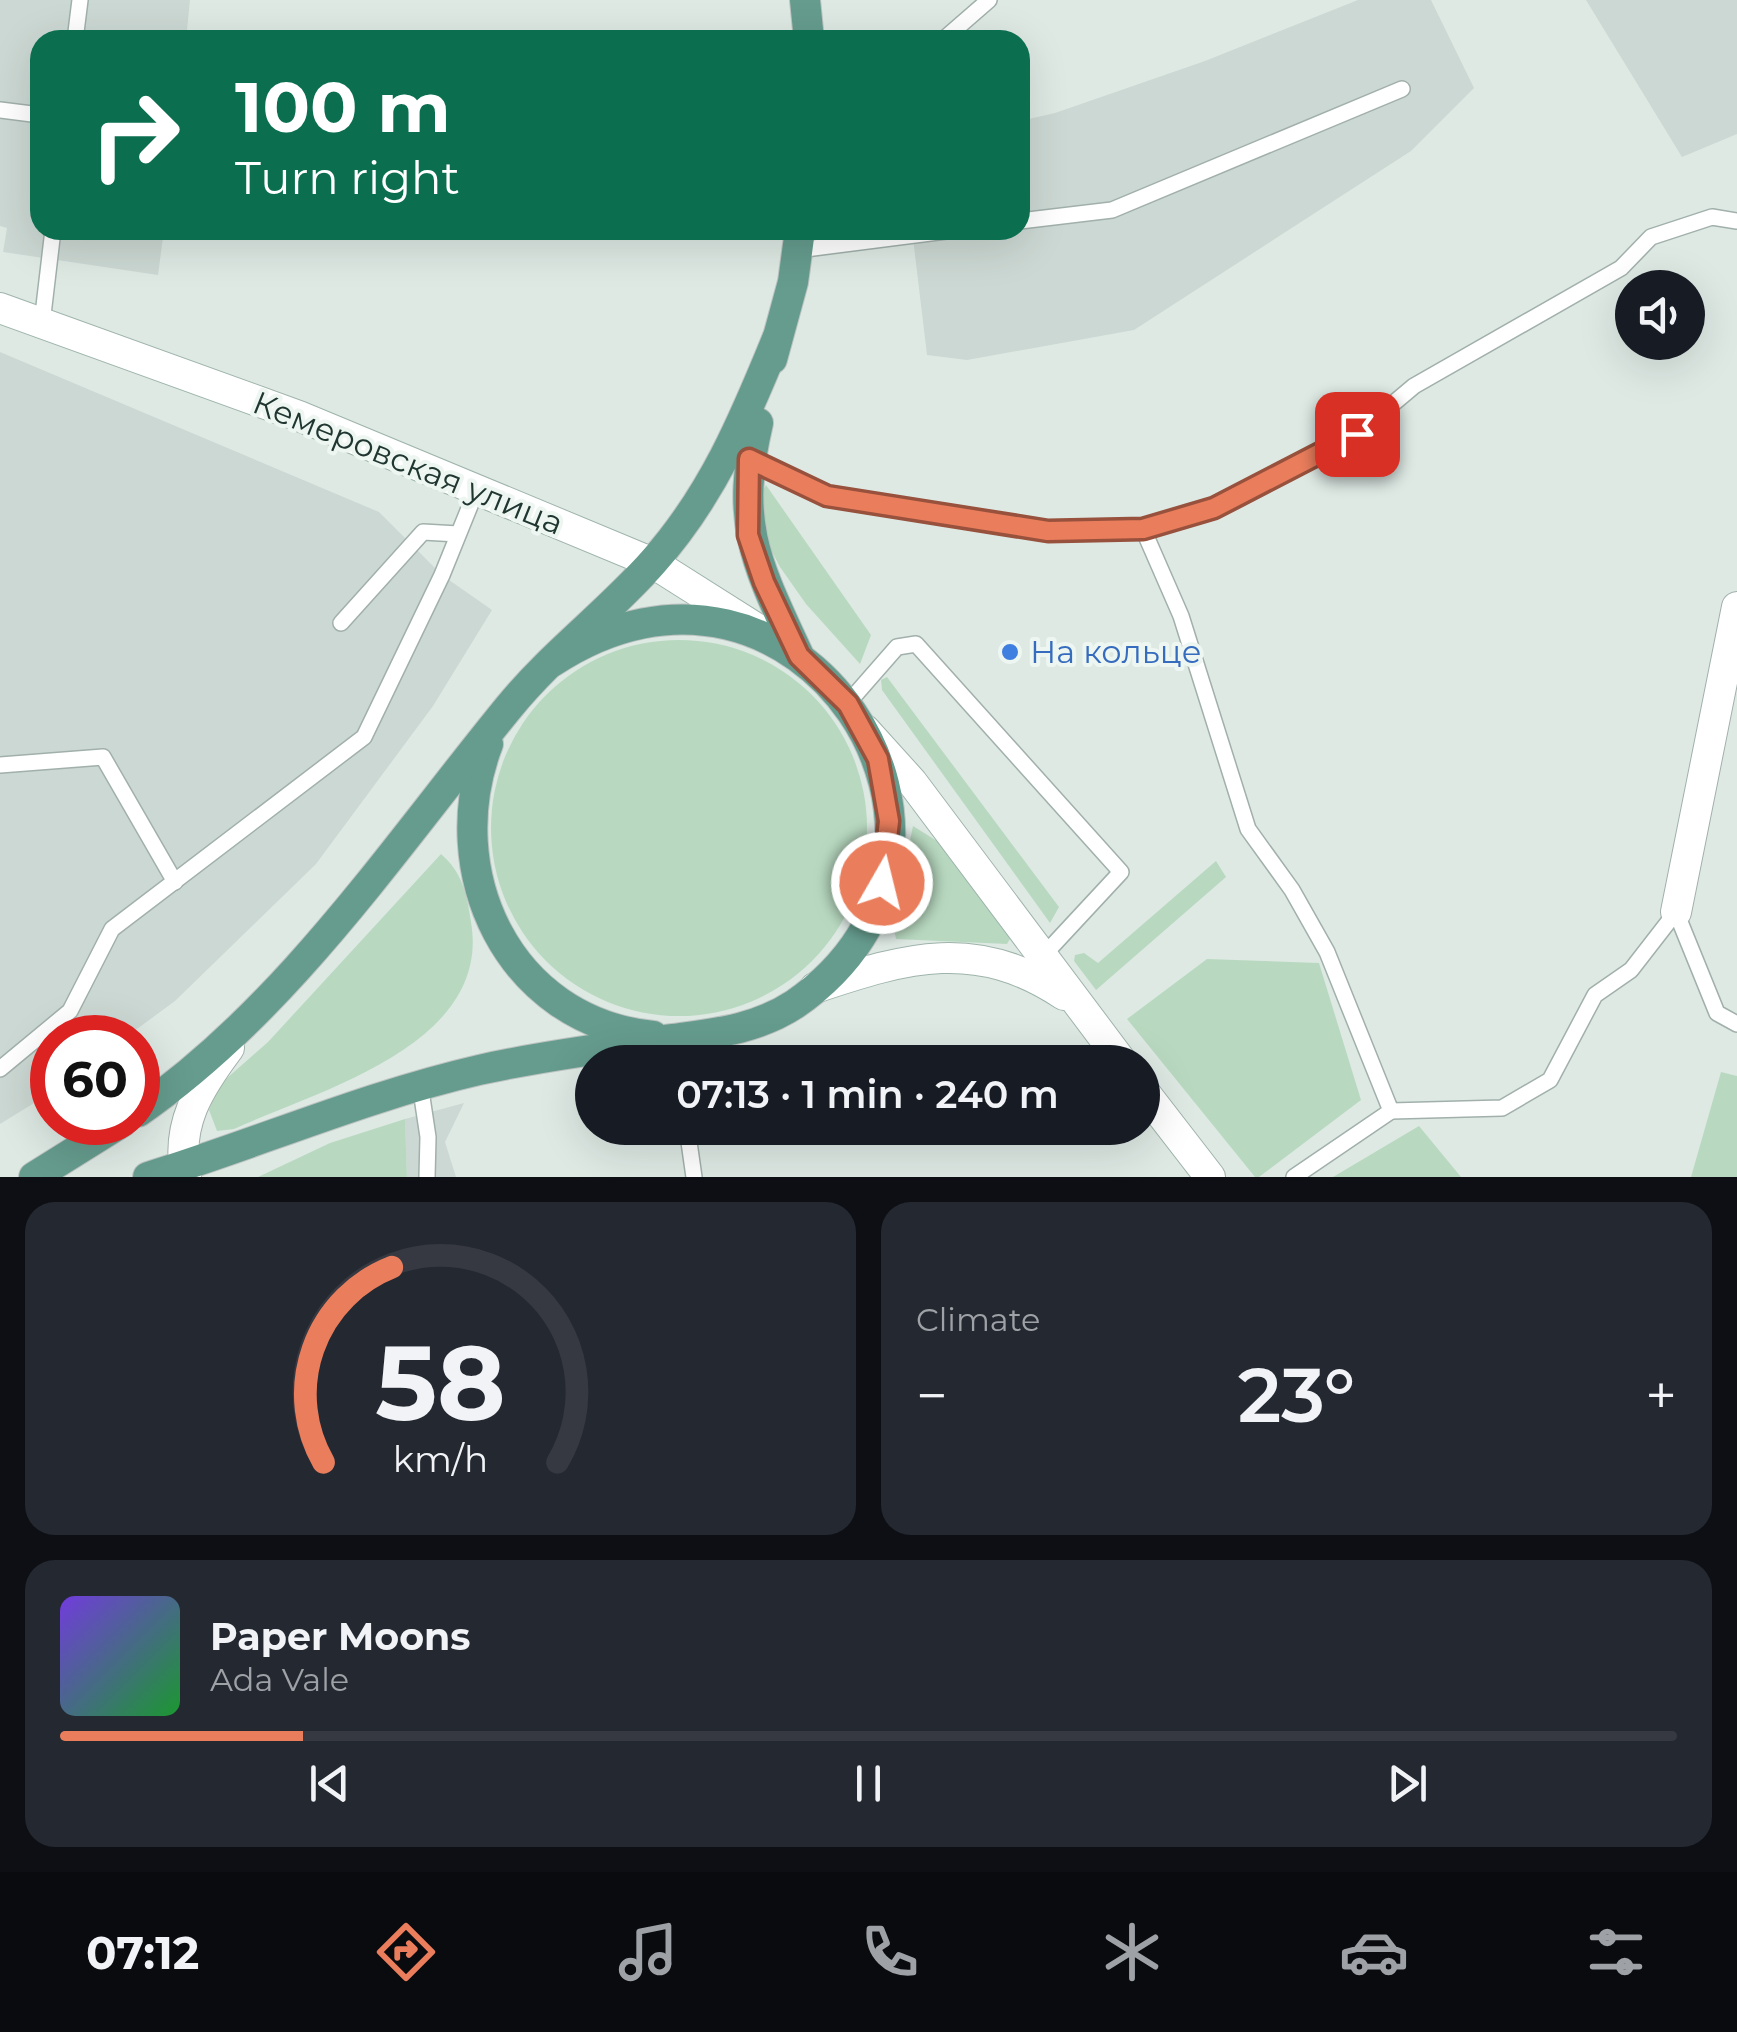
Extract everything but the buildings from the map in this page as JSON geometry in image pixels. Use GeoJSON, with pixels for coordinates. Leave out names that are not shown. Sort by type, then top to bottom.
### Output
{"type":"FeatureCollection","features":[{"type":"Feature","properties":{"kind":"main road"},"geometry":{"type":"LineString","coordinates":[[805,0],[808,30]]}},
{"type":"Feature","properties":{"kind":"main road"},"geometry":{"type":"LineString","coordinates":[[799,240],[749,459],[748,535],[799,656]]}},
{"type":"Feature","properties":{"kind":"main road","name":"Кемеровская улица"},"geometry":{"type":"LineString","coordinates":[[0,308],[299,416],[653,562],[799,656]]}},
{"type":"Feature","properties":{"kind":"main road"},"geometry":{"type":"LineString","coordinates":[[184,1172],[189,1110],[203,1082],[260,1005],[364,889],[507,709],[653,562],[700,503],[735,442],[777,339]]}},
{"type":"Feature","properties":{"kind":"main road"},"geometry":{"type":"LineString","coordinates":[[1676,912],[1737,607]]}},
{"type":"Feature","properties":{"kind":"main road"},"geometry":{"type":"LineString","coordinates":[[552,662],[609,631],[672,619],[737,627],[799,656],[848,704],[865,730],[912,782],[1109,1045]]}},
{"type":"Feature","properties":{"kind":"main road"},"geometry":{"type":"LineString","coordinates":[[507,709],[477,772],[471,807],[475,877],[494,926],[524,970],[579,1012],[663,1045]]}},
{"type":"Feature","properties":{"kind":"main road"},"geometry":{"type":"LineString","coordinates":[[693,1045],[778,1013],[816,988],[838,966],[872,913],[888,852],[886,790],[865,730]]}},
{"type":"Feature","properties":{"kind":"main road"},"geometry":{"type":"LineString","coordinates":[[816,988],[887,964],[951,956],[1000,964],[1040,979],[1077,1004]]}},
{"type":"Feature","properties":{"kind":"main road"},"geometry":{"type":"LineString","coordinates":[[160,1096],[260,1005]]}},
{"type":"Feature","properties":{"kind":"main road"},"geometry":{"type":"LineString","coordinates":[[148,1177],[184,1172],[420,1084],[484,1069],[575,1060]]}},
{"type":"Feature","properties":{"kind":"main road"},"geometry":{"type":"LineString","coordinates":[[1160,1112],[1210,1177]]}},
{"type":"Feature","properties":{"kind":"main road"},"geometry":{"type":"LineString","coordinates":[[34,1177],[85,1145]]}},
{"type":"Feature","properties":{"kind":"lane"},"geometry":{"type":"LineString","coordinates":[[76,30],[80,0]]}},
{"type":"Feature","properties":{"kind":"lane"},"geometry":{"type":"LineString","coordinates":[[955,30],[990,0]]}},
{"type":"Feature","properties":{"kind":"lane"},"geometry":{"type":"LineString","coordinates":[[1030,221],[1112,210],[1402,89]]}},
{"type":"Feature","properties":{"kind":"lane"},"geometry":{"type":"LineString","coordinates":[[0,110],[30,114]]}},
{"type":"Feature","properties":{"kind":"lane"},"geometry":{"type":"LineString","coordinates":[[749,459],[827,496],[1048,531],[1143,529],[1214,508],[1357,434],[1414,386],[1514,333],[1621,268],[1651,237],[1712,217],[1737,221]]}},
{"type":"Feature","properties":{"kind":"lane"},"geometry":{"type":"LineString","coordinates":[[42,323],[51,240]]}},
{"type":"Feature","properties":{"kind":"lane"},"geometry":{"type":"LineString","coordinates":[[0,1070],[70,1011],[112,929],[364,737],[476,490]]}},
{"type":"Feature","properties":{"kind":"lane"},"geometry":{"type":"LineString","coordinates":[[1143,529],[1181,616],[1248,829],[1292,890],[1327,952],[1392,1111]]}},
{"type":"Feature","properties":{"kind":"lane"},"geometry":{"type":"LineString","coordinates":[[341,623],[423,532],[458,534]]}},
{"type":"Feature","properties":{"kind":"lane"},"geometry":{"type":"LineString","coordinates":[[848,704],[897,647],[916,644],[1120,872],[1042,957]]}},
{"type":"Feature","properties":{"kind":"lane"},"geometry":{"type":"LineString","coordinates":[[0,765],[102,757],[175,882]]}},
{"type":"Feature","properties":{"kind":"lane"},"geometry":{"type":"LineString","coordinates":[[1294,1177],[1392,1111],[1502,1108],[1550,1080],[1594,995],[1631,970],[1676,912],[1718,1013],[1737,1024]]}},
{"type":"Feature","properties":{"kind":"lane"},"geometry":{"type":"LineString","coordinates":[[420,1084],[428,1136],[427,1177]]}},
{"type":"Feature","properties":{"kind":"lane"},"geometry":{"type":"LineString","coordinates":[[689,1145],[694,1177]]}},
{"type":"Feature","properties":{"kind":"shaded area"},"geometry":{"type":"Polygon","coordinates":[[[0,0],[190,0],[187,30],[30,30],[30,240],[163,240],[158,275],[3,252],[7,228],[0,226],[0,0]]]}},
{"type":"Feature","properties":{"kind":"shaded area"},"geometry":{"type":"Polygon","coordinates":[[[1358,0],[1431,0],[1474,88],[1411,151],[1134,330],[967,360],[927,355],[913,240],[1030,240],[1030,119],[1205,61],[1358,0]]]}},
{"type":"Feature","properties":{"kind":"shaded area"},"geometry":{"type":"Polygon","coordinates":[[[1586,0],[1737,0],[1737,134],[1682,157],[1586,0]]]}},
{"type":"Feature","properties":{"kind":"shaded area"},"geometry":{"type":"Polygon","coordinates":[[[0,352],[379,512],[442,575],[492,610],[433,706],[316,864],[175,1001],[156,1015],[30,1015],[30,1106],[0,1124],[0,352]]]}},
{"type":"Feature","properties":{"kind":"shaded area"},"geometry":{"type":"Polygon","coordinates":[[[464,1103],[445,1142],[456,1177],[407,1177],[405,1119],[464,1103]]]}},
{"type":"Feature","properties":{"kind":"green space"},"geometry":{"type":"Polygon","coordinates":[[[766,485],[871,635],[860,664],[806,604],[780,567],[769,546],[760,495],[766,485]]]}},
{"type":"Feature","properties":{"kind":"green space"},"geometry":{"type":"Polygon","coordinates":[[[661,640],[697,640],[734,648],[768,662],[799,682],[825,708],[845,739],[859,773],[867,828],[864,865],[853,900],[836,933],[799,974],[768,994],[734,1008],[697,1016],[661,1016],[624,1008],[590,994],[559,974],[533,948],[513,917],[499,883],[491,846],[491,810],[499,773],[513,739],[533,708],[559,682],[590,662],[624,648],[661,640]]]}},
{"type":"Feature","properties":{"kind":"green space"},"geometry":{"type":"Polygon","coordinates":[[[887,677],[1059,907],[1050,923],[882,690],[881,680],[887,677]]]}},
{"type":"Feature","properties":{"kind":"green space"},"geometry":{"type":"Polygon","coordinates":[[[913,826],[937,841],[1011,937],[1007,944],[896,939],[893,925],[913,826]]]}},
{"type":"Feature","properties":{"kind":"green space"},"geometry":{"type":"Polygon","coordinates":[[[441,854],[462,884],[471,922],[470,965],[455,1001],[428,1031],[352,1079],[234,1129],[217,1131],[209,1110],[218,1086],[268,1042],[441,854]]]}},
{"type":"Feature","properties":{"kind":"green space"},"geometry":{"type":"Polygon","coordinates":[[[1216,861],[1226,877],[1096,990],[1074,961],[1075,955],[1084,953],[1098,963],[1216,861]]]}},
{"type":"Feature","properties":{"kind":"green space"},"geometry":{"type":"Polygon","coordinates":[[[1207,959],[1319,963],[1361,1100],[1255,1177],[1160,1060],[1160,1045],[1148,1045],[1127,1019],[1207,959]]]}},
{"type":"Feature","properties":{"kind":"green space"},"geometry":{"type":"Polygon","coordinates":[[[1721,1072],[1737,1076],[1737,1177],[1691,1177],[1721,1072]]]}},
{"type":"Feature","properties":{"kind":"green space"},"geometry":{"type":"Polygon","coordinates":[[[405,1119],[407,1177],[258,1177],[330,1143],[405,1119]]]}},
{"type":"Feature","properties":{"kind":"green space"},"geometry":{"type":"Polygon","coordinates":[[[1419,1126],[1461,1177],[1333,1177],[1419,1126]]]}},
{"type":"Feature","properties":{"kind":"place","name":"На кольце"},"geometry":{"type":"Point","coordinates":[1010,652]}},
{"type":"Feature","properties":{"kind":"route"},"geometry":{"type":"LineString","coordinates":[[882,883],[889,821],[878,759],[848,704],[826,678],[799,656],[764,582],[748,535],[749,459],[827,496],[1048,531],[1143,529],[1214,508],[1357,434]]}}]}
